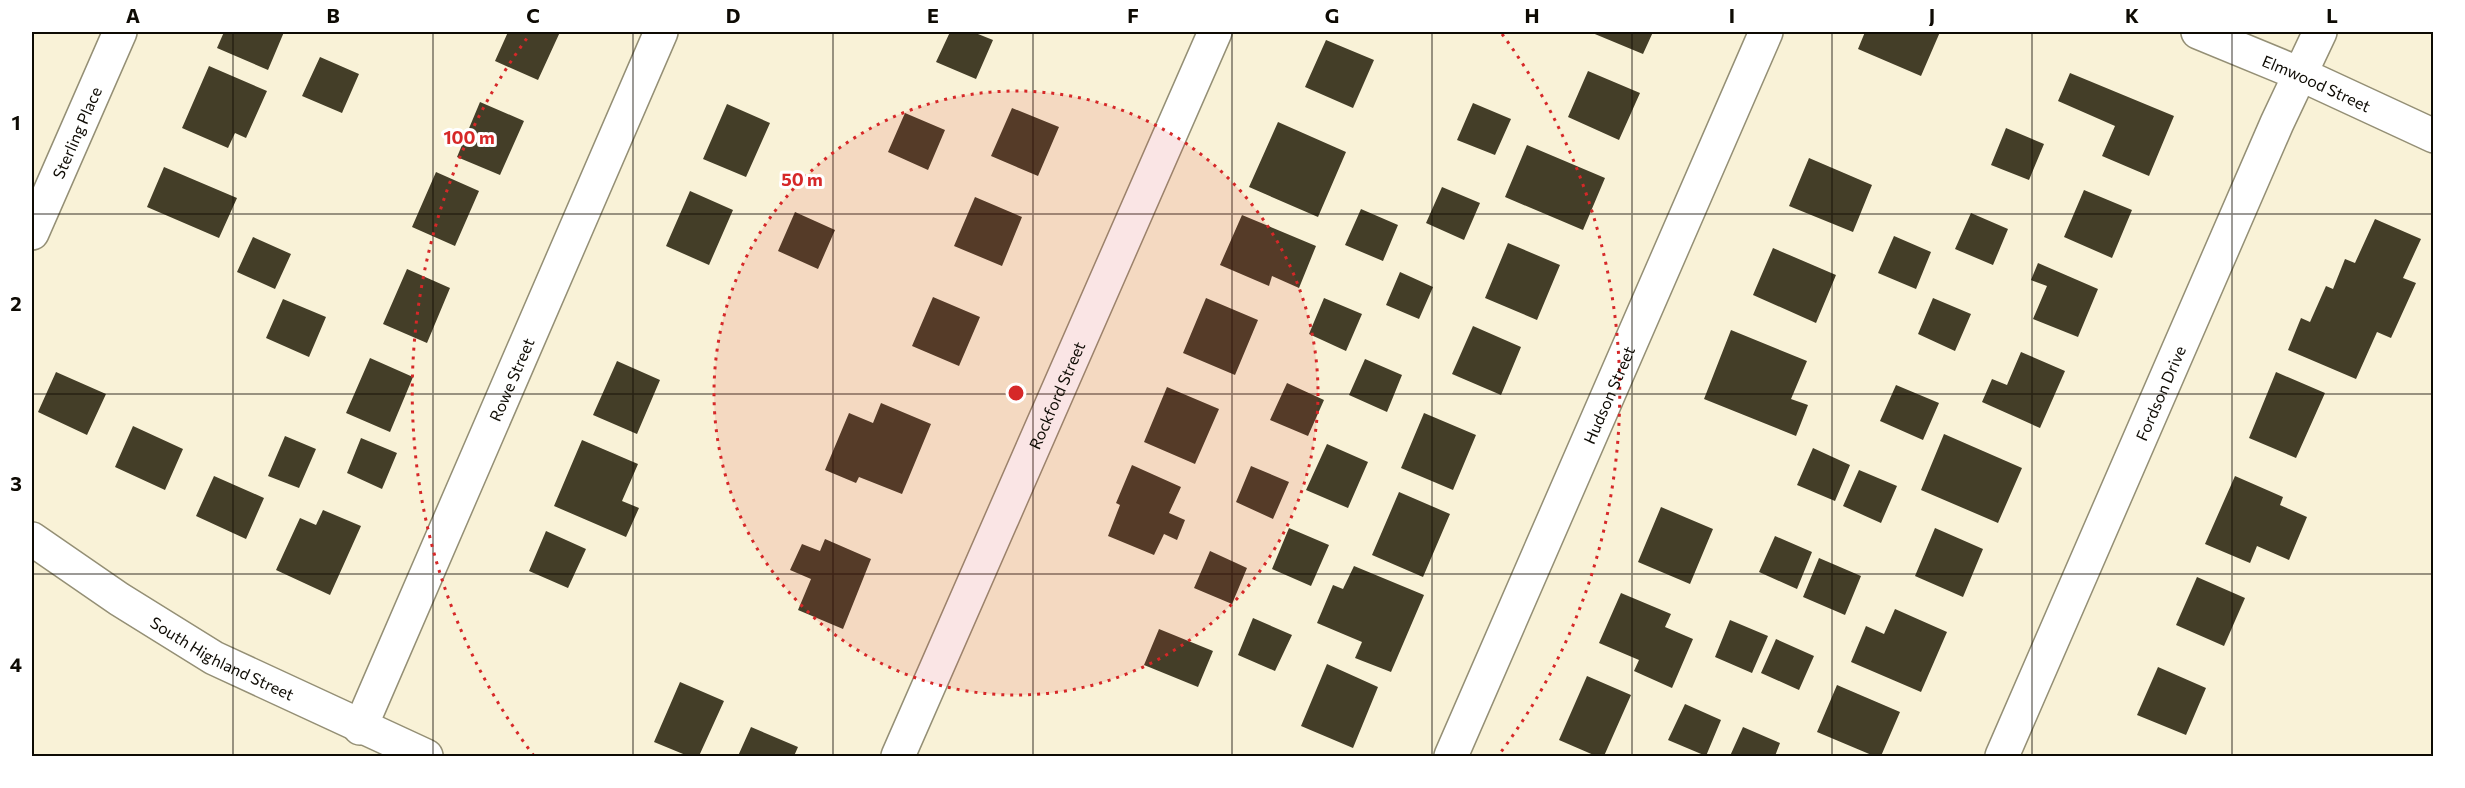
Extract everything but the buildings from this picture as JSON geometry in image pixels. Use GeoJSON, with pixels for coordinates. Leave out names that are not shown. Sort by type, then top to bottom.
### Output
{"type":"FeatureCollection","features":[{"type":"Feature","properties":{"kind":"street","name":"Sterling Place"},"geometry":{"type":"LineString","coordinates":[[32,233],[120,32]]}},
{"type":"Feature","properties":{"kind":"street","name":"Rowe Street"},"geometry":{"type":"LineString","coordinates":[[360,728],[661,32]]}},
{"type":"Feature","properties":{"kind":"street","name":"Rockford Street"},"geometry":{"type":"LineString","coordinates":[[898,756],[1215,32]]}},
{"type":"Feature","properties":{"kind":"street","name":"Hudson Street"},"geometry":{"type":"LineString","coordinates":[[1451,756],[1766,32]]}},
{"type":"Feature","properties":{"kind":"street","name":"Elmwood Street"},"geometry":{"type":"LineString","coordinates":[[2198,32],[2300,74],[2433,136]]}},
{"type":"Feature","properties":{"kind":"street","name":"Fordson Drive"},"geometry":{"type":"LineString","coordinates":[[2004,756],[2320,32]]}},
{"type":"Feature","properties":{"kind":"street","name":"South Highland Street"},"geometry":{"type":"LineString","coordinates":[[32,539],[118,599],[214,658],[360,728],[426,756]]}}]}
